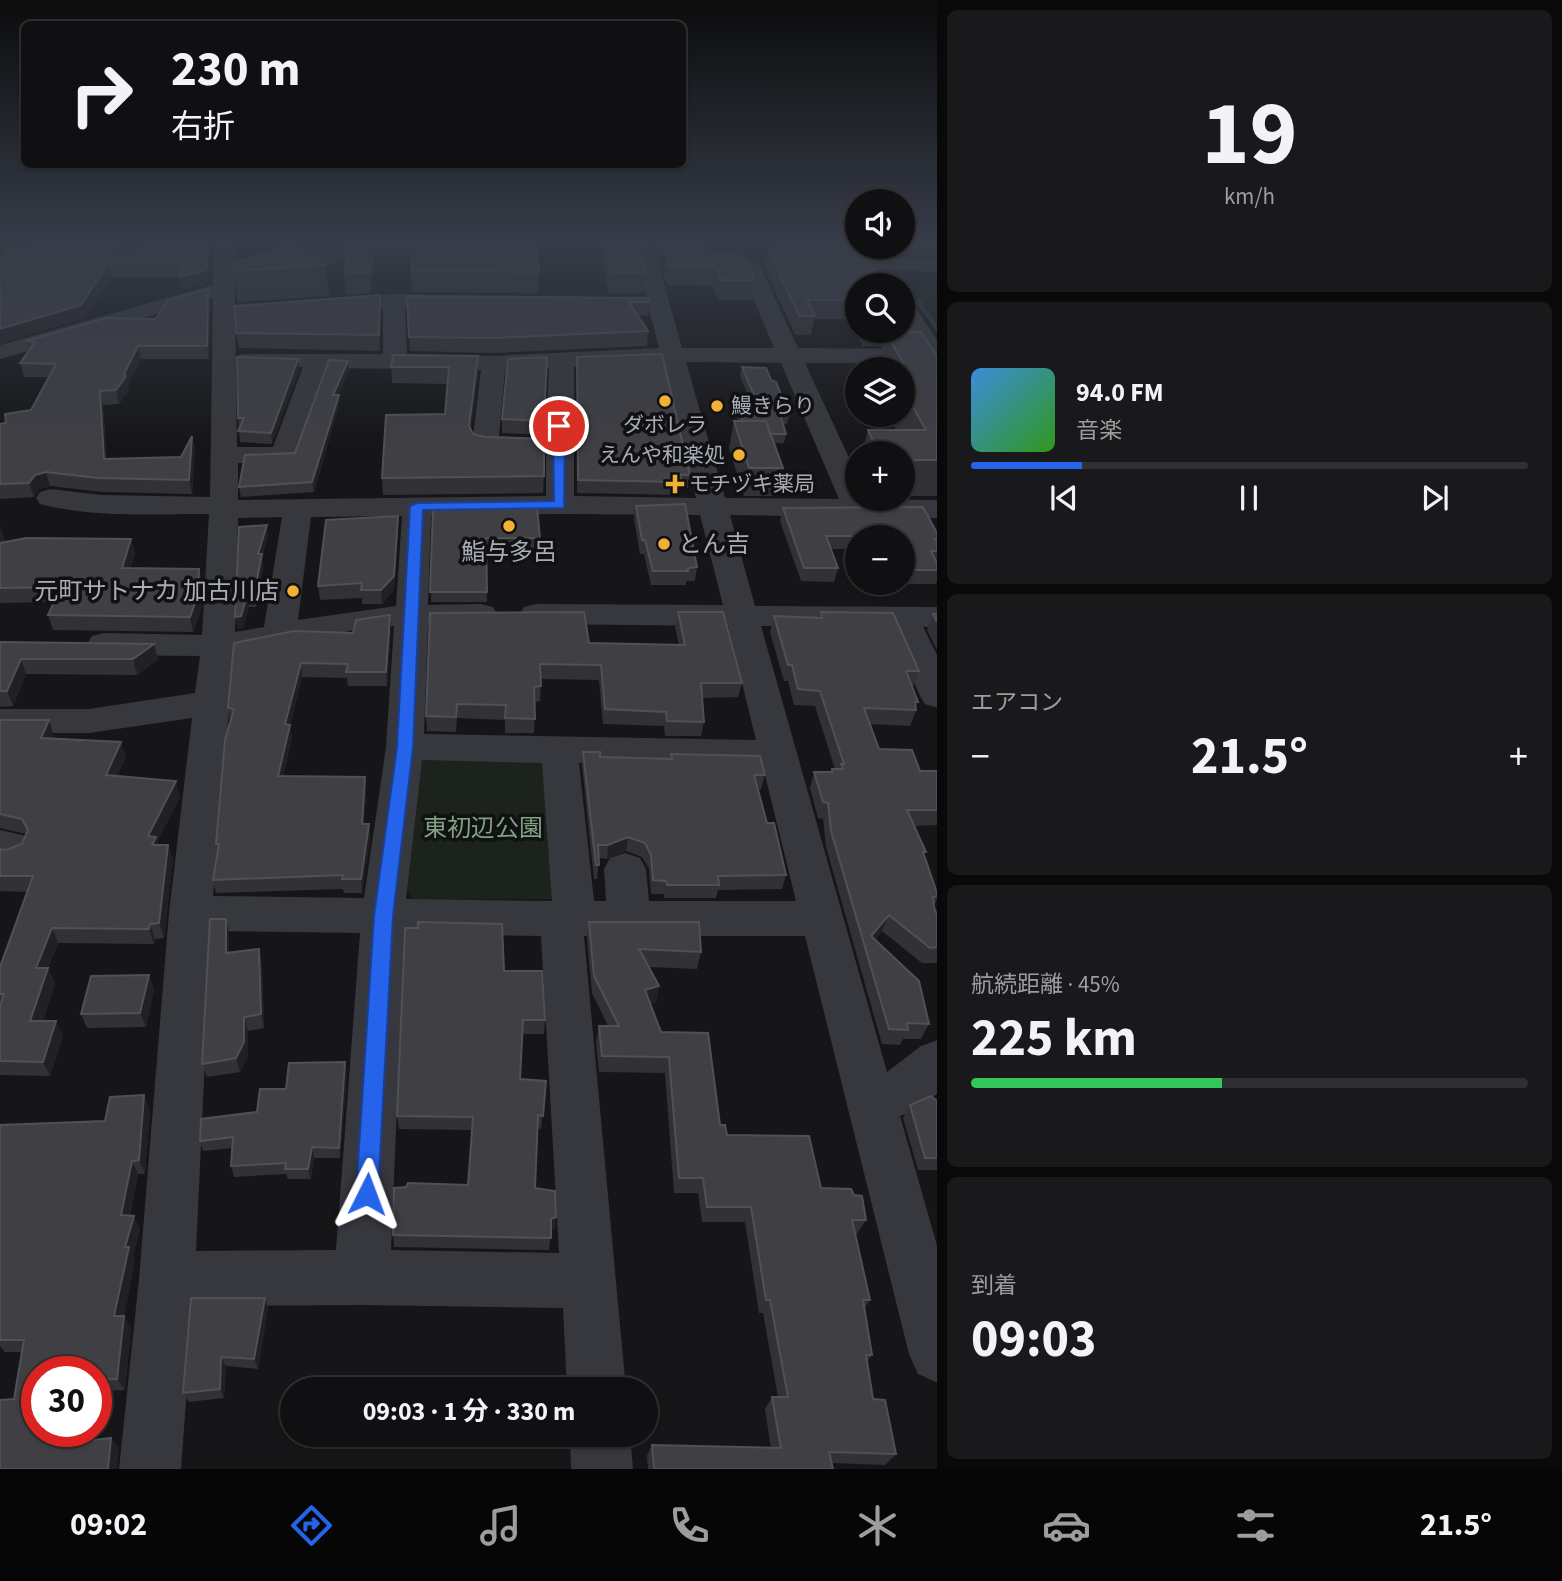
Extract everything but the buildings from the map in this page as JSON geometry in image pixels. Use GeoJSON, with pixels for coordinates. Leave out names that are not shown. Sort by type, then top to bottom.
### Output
{"type":"FeatureCollection","features":[{"type":"Feature","properties":{"kind":"street"},"geometry":{"type":"LineString","coordinates":[[0,352],[220,307]]}},
{"type":"Feature","properties":{"kind":"street"},"geometry":{"type":"LineString","coordinates":[[150,1469],[167,1279],[190,913],[218,646],[224,508],[226,358],[232,307]]}},
{"type":"Feature","properties":{"kind":"street"},"geometry":{"type":"LineString","coordinates":[[311,307],[317,307]]}},
{"type":"Feature","properties":{"kind":"street"},"geometry":{"type":"LineString","coordinates":[[394,307],[395,363]]}},
{"type":"Feature","properties":{"kind":"street"},"geometry":{"type":"LineString","coordinates":[[646,307],[671,355],[936,1343]]}},
{"type":"Feature","properties":{"kind":"street"},"geometry":{"type":"LineString","coordinates":[[768,307],[845,480]]}},
{"type":"Feature","properties":{"kind":"street"},"geometry":{"type":"LineString","coordinates":[[915,325],[936,358]]}},
{"type":"Feature","properties":{"kind":"street"},"geometry":{"type":"LineString","coordinates":[[226,358],[395,363],[562,362],[671,355],[936,358]]}},
{"type":"Feature","properties":{"kind":"street"},"geometry":{"type":"LineString","coordinates":[[224,454],[284,454],[318,360]]}},
{"type":"Feature","properties":{"kind":"street"},"geometry":{"type":"LineString","coordinates":[[560,505],[562,362]]}},
{"type":"Feature","properties":{"kind":"street"},"geometry":{"type":"LineString","coordinates":[[494,363],[485,444],[559,446]]}},
{"type":"Feature","properties":{"kind":"street"},"geometry":{"type":"LineString","coordinates":[[102,503],[111,475]]}},
{"type":"Feature","properties":{"kind":"street"},"geometry":{"type":"LineString","coordinates":[[50,498],[224,508],[560,505],[845,508]]}},
{"type":"Feature","properties":{"kind":"street"},"geometry":{"type":"LineString","coordinates":[[362,1277],[383,916],[405,747],[417,506]]}},
{"type":"Feature","properties":{"kind":"street"},"geometry":{"type":"LineString","coordinates":[[280,633],[298,508]]}},
{"type":"Feature","properties":{"kind":"street"},"geometry":{"type":"LineString","coordinates":[[915,509],[937,509]]}},
{"type":"Feature","properties":{"kind":"street"},"geometry":{"type":"LineString","coordinates":[[68,644],[218,646],[280,633],[410,615],[741,613],[937,617]]}},
{"type":"Feature","properties":{"kind":"street"},"geometry":{"type":"LineString","coordinates":[[902,617],[937,696]]}},
{"type":"Feature","properties":{"kind":"street"},"geometry":{"type":"LineString","coordinates":[[0,721],[89,721],[212,704]]}},
{"type":"Feature","properties":{"kind":"street"},"geometry":{"type":"LineString","coordinates":[[405,747],[777,754]]}},
{"type":"Feature","properties":{"kind":"street"},"geometry":{"type":"LineString","coordinates":[[559,750],[568,830],[567,919],[596,1377]]}},
{"type":"Feature","properties":{"kind":"street"},"geometry":{"type":"LineString","coordinates":[[625,869],[629,919]]}},
{"type":"Feature","properties":{"kind":"street"},"geometry":{"type":"LineString","coordinates":[[190,913],[567,919],[821,918]]}},
{"type":"Feature","properties":{"kind":"street"},"geometry":{"type":"LineString","coordinates":[[871,1097],[902,1093],[937,1061]]}},
{"type":"Feature","properties":{"kind":"street"},"geometry":{"type":"LineString","coordinates":[[167,1279],[362,1277],[589,1281]]}},
{"type":"Feature","properties":{"kind":"street"},"geometry":{"type":"LineString","coordinates":[[601,1447],[602,1469]]}},
{"type":"Feature","properties":{"kind":"green space"},"geometry":{"type":"Polygon","coordinates":[[[924,307],[937,307],[937,328],[924,307]]]}},
{"type":"Feature","properties":{"kind":"green space","name":"東初辺公園"},"geometry":{"type":"Polygon","coordinates":[[[550,755],[562,899],[414,900],[407,892],[412,759],[550,755]]]}},
{"type":"Feature","properties":{"kind":"waterway"},"geometry":{"type":"LineString","coordinates":[[922,307],[937,329]]}},
{"type":"Feature","properties":{"kind":"place","name":"ダボレラ"},"geometry":{"type":"Point","coordinates":[665,401]}},
{"type":"Feature","properties":{"kind":"place","name":"鰻きらり"},"geometry":{"type":"Point","coordinates":[717,406]}},
{"type":"Feature","properties":{"kind":"place","name":"えんや和楽処"},"geometry":{"type":"Point","coordinates":[739,455]}},
{"type":"Feature","properties":{"kind":"place","name":"モチヅキ薬局"},"geometry":{"type":"Point","coordinates":[675,484]}},
{"type":"Feature","properties":{"kind":"place","name":"鮨与多呂"},"geometry":{"type":"Point","coordinates":[509,526]}},
{"type":"Feature","properties":{"kind":"place","name":"とん吉"},"geometry":{"type":"Point","coordinates":[664,544]}},
{"type":"Feature","properties":{"kind":"place","name":"元町サトナカ 加古川店"},"geometry":{"type":"Point","coordinates":[293,591]}},
{"type":"Feature","properties":{"kind":"route"},"geometry":{"type":"LineString","coordinates":[[367,1194],[383,916],[405,747],[417,506],[560,505],[559,426]]}}]}
